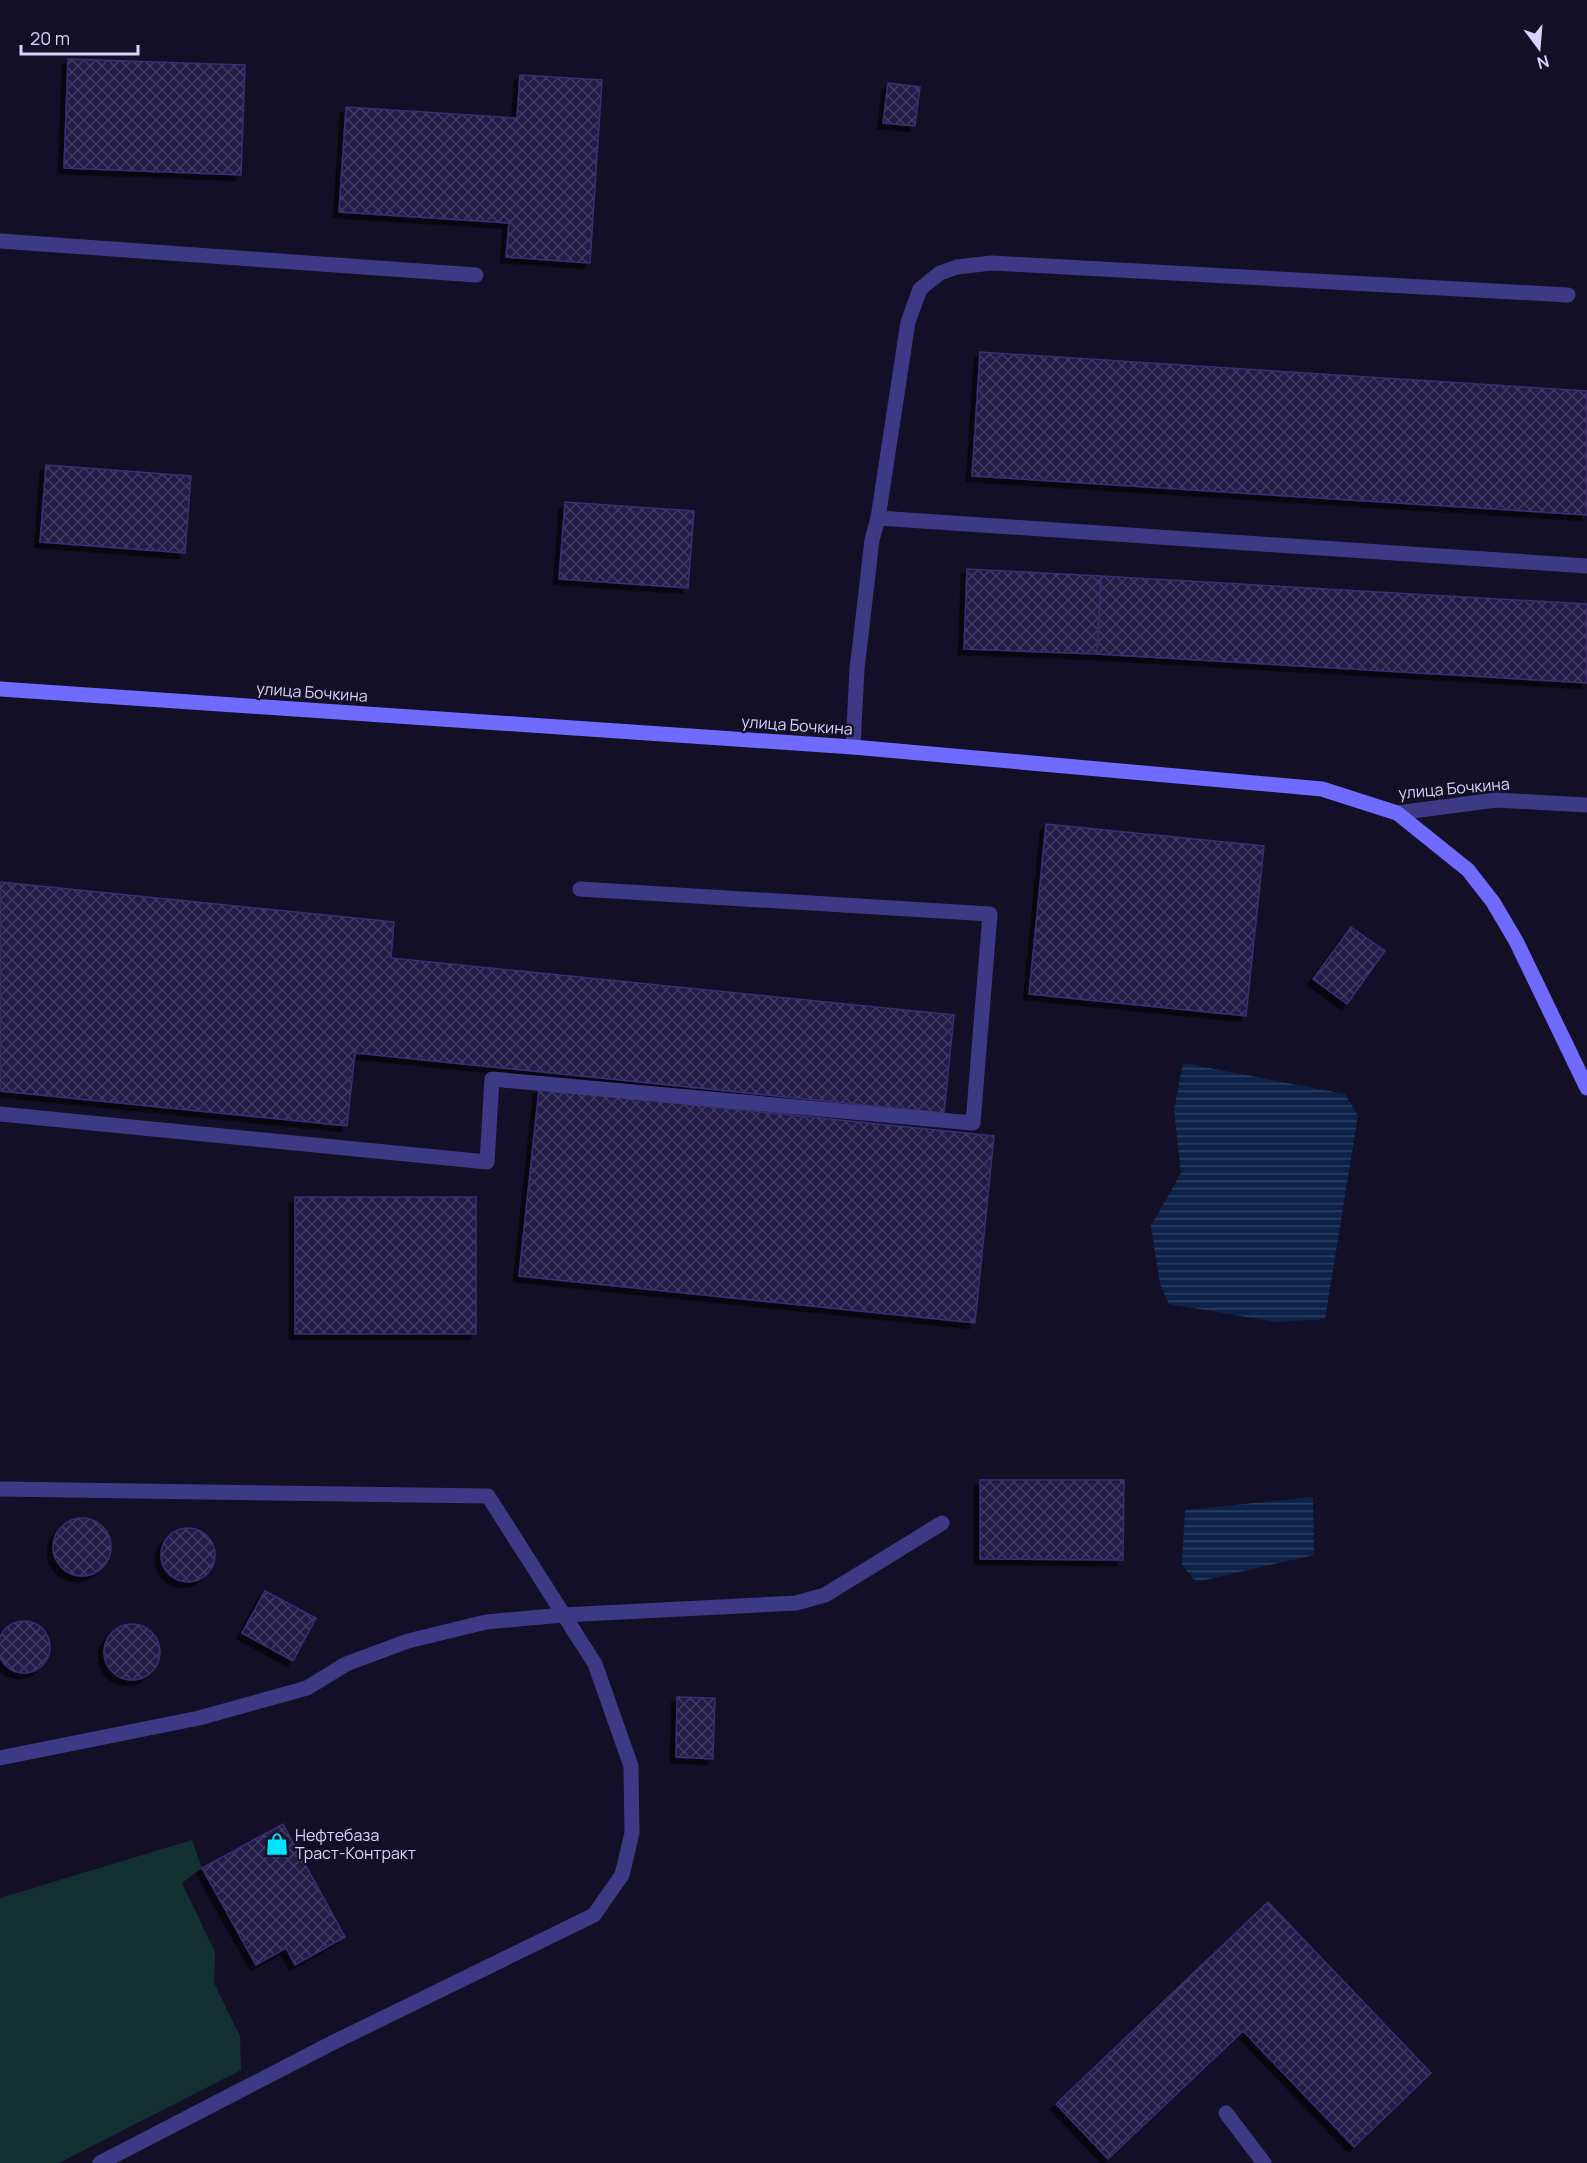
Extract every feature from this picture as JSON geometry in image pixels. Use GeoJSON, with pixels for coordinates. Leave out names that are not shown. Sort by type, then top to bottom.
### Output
{"type":"FeatureCollection","features":[{"type":"Feature","properties":{"kind":"street"},"geometry":{"type":"LineString","coordinates":[[0,242],[476,275]]}},
{"type":"Feature","properties":{"kind":"street"},"geometry":{"type":"LineString","coordinates":[[853,747],[857,669],[872,540],[878,518],[908,322],[920,289],[939,273],[957,267],[992,263],[1568,295]]}},
{"type":"Feature","properties":{"kind":"street"},"geometry":{"type":"LineString","coordinates":[[878,518],[1587,566]]}},
{"type":"Feature","properties":{"kind":"street","name":"улица Бочкина"},"geometry":{"type":"LineString","coordinates":[[0,689],[853,747],[1322,789],[1397,813],[1496,800],[1587,805]]}},
{"type":"Feature","properties":{"kind":"street"},"geometry":{"type":"LineString","coordinates":[[1397,813],[1468,870],[1493,902],[1516,940],[1587,1088]]}},
{"type":"Feature","properties":{"kind":"street"},"geometry":{"type":"LineString","coordinates":[[0,1114],[487,1162],[492,1079],[973,1123],[990,914],[580,889]]}},
{"type":"Feature","properties":{"kind":"street"},"geometry":{"type":"LineString","coordinates":[[0,1489],[488,1496],[595,1664],[631,1766],[632,1833],[622,1875],[594,1915],[332,2043],[100,2163]]}},
{"type":"Feature","properties":{"kind":"street"},"geometry":{"type":"LineString","coordinates":[[0,1758],[199,1718],[307,1688],[346,1664],[408,1641],[486,1622],[563,1615],[796,1603],[825,1595],[942,1523]]}},
{"type":"Feature","properties":{"kind":"street"},"geometry":{"type":"LineString","coordinates":[[1226,2114],[1264,2163]]}},
{"type":"Feature","properties":{"kind":"green space"},"geometry":{"type":"Polygon","coordinates":[[[192,1840],[202,1868],[182,1883],[215,1952],[214,1983],[240,2036],[241,2070],[59,2163],[0,2163],[0,1898],[192,1840]]]}},
{"type":"Feature","properties":{"kind":"water"},"geometry":{"type":"Polygon","coordinates":[[[1183,1063],[1345,1094],[1358,1116],[1325,1319],[1277,1322],[1169,1304],[1160,1284],[1151,1226],[1181,1173],[1174,1110],[1183,1063]]]}},
{"type":"Feature","properties":{"kind":"water"},"geometry":{"type":"Polygon","coordinates":[[[1313,1497],[1314,1555],[1196,1582],[1182,1565],[1185,1510],[1313,1497]]]}},
{"type":"Feature","properties":{"kind":"building"},"geometry":{"type":"Polygon","coordinates":[[[68,59],[245,65],[241,175],[64,168],[68,59]]]}},
{"type":"Feature","properties":{"kind":"building"},"geometry":{"type":"Polygon","coordinates":[[[520,75],[602,80],[590,263],[506,257],[509,223],[339,212],[346,107],[517,118],[520,75]]]}},
{"type":"Feature","properties":{"kind":"building"},"geometry":{"type":"Polygon","coordinates":[[[888,83],[920,87],[915,126],[883,123],[888,83]]]}},
{"type":"Feature","properties":{"kind":"building"},"geometry":{"type":"Polygon","coordinates":[[[980,352],[1587,391],[1587,515],[972,476],[980,352]]]}},
{"type":"Feature","properties":{"kind":"building"},"geometry":{"type":"Polygon","coordinates":[[[46,465],[191,476],[185,553],[40,542],[46,465]]]}},
{"type":"Feature","properties":{"kind":"building"},"geometry":{"type":"Polygon","coordinates":[[[565,502],[694,511],[688,588],[559,579],[565,502]]]}},
{"type":"Feature","properties":{"kind":"building"},"geometry":{"type":"Polygon","coordinates":[[[967,569],[1101,576],[1097,654],[964,649],[967,569]]]}},
{"type":"Feature","properties":{"kind":"building"},"geometry":{"type":"Polygon","coordinates":[[[1101,576],[1587,604],[1587,683],[1097,654],[1101,576]]]}},
{"type":"Feature","properties":{"kind":"building"},"geometry":{"type":"Polygon","coordinates":[[[1046,824],[1264,846],[1246,1016],[1029,994],[1046,824]]]}},
{"type":"Feature","properties":{"kind":"building"},"geometry":{"type":"Polygon","coordinates":[[[0,882],[394,922],[391,958],[954,1015],[944,1113],[355,1053],[347,1126],[0,1091],[0,882]]]}},
{"type":"Feature","properties":{"kind":"building"},"geometry":{"type":"Polygon","coordinates":[[[1351,927],[1385,951],[1347,1004],[1313,979],[1351,927]]]}},
{"type":"Feature","properties":{"kind":"building"},"geometry":{"type":"Polygon","coordinates":[[[539,1089],[994,1136],[975,1323],[519,1276],[539,1089]]]}},
{"type":"Feature","properties":{"kind":"building"},"geometry":{"type":"Polygon","coordinates":[[[295,1197],[476,1197],[476,1334],[295,1334],[295,1197]]]}},
{"type":"Feature","properties":{"kind":"building"},"geometry":{"type":"Polygon","coordinates":[[[980,1480],[1124,1480],[1123,1560],[980,1559],[980,1480]]]}},
{"type":"Feature","properties":{"kind":"building"},"geometry":{"type":"Polygon","coordinates":[[[82,1518],[93,1520],[106,1531],[111,1547],[109,1558],[98,1571],[82,1576],[71,1574],[58,1563],[53,1547],[55,1536],[66,1523],[82,1518]]]}},
{"type":"Feature","properties":{"kind":"building"},"geometry":{"type":"Polygon","coordinates":[[[183,1528],[193,1528],[203,1532],[211,1540],[215,1555],[211,1570],[203,1578],[193,1582],[183,1582],[173,1578],[165,1570],[161,1560],[161,1550],[165,1540],[173,1532],[183,1528]]]}},
{"type":"Feature","properties":{"kind":"building"},"geometry":{"type":"Polygon","coordinates":[[[265,1591],[316,1618],[293,1661],[242,1633],[265,1591]]]}},
{"type":"Feature","properties":{"kind":"building"},"geometry":{"type":"Polygon","coordinates":[[[24,1621],[38,1625],[46,1633],[50,1647],[46,1661],[38,1669],[24,1673],[10,1669],[2,1661],[-2,1647],[2,1633],[10,1625],[24,1621]]]}},
{"type":"Feature","properties":{"kind":"building"},"geometry":{"type":"Polygon","coordinates":[[[127,1624],[137,1624],[152,1632],[158,1641],[160,1652],[158,1663],[152,1672],[137,1680],[127,1680],[116,1675],[109,1668],[104,1657],[104,1647],[109,1636],[116,1629],[127,1624]]]}},
{"type":"Feature","properties":{"kind":"building"},"geometry":{"type":"Polygon","coordinates":[[[677,1697],[715,1698],[713,1759],[676,1757],[677,1697]]]}},
{"type":"Feature","properties":{"kind":"building"},"geometry":{"type":"Polygon","coordinates":[[[283,1824],[345,1937],[295,1965],[286,1948],[256,1965],[202,1868],[283,1824]]]}},
{"type":"Feature","properties":{"kind":"building"},"geometry":{"type":"Polygon","coordinates":[[[1268,1902],[1431,2073],[1354,2147],[1243,2031],[1108,2159],[1056,2104],[1268,1902]]]}},
{"type":"Feature","properties":{"kind":"place","name":"Нефтебаза Траст-Контракт"},"geometry":{"type":"Point","coordinates":[277,1844]}}]}
